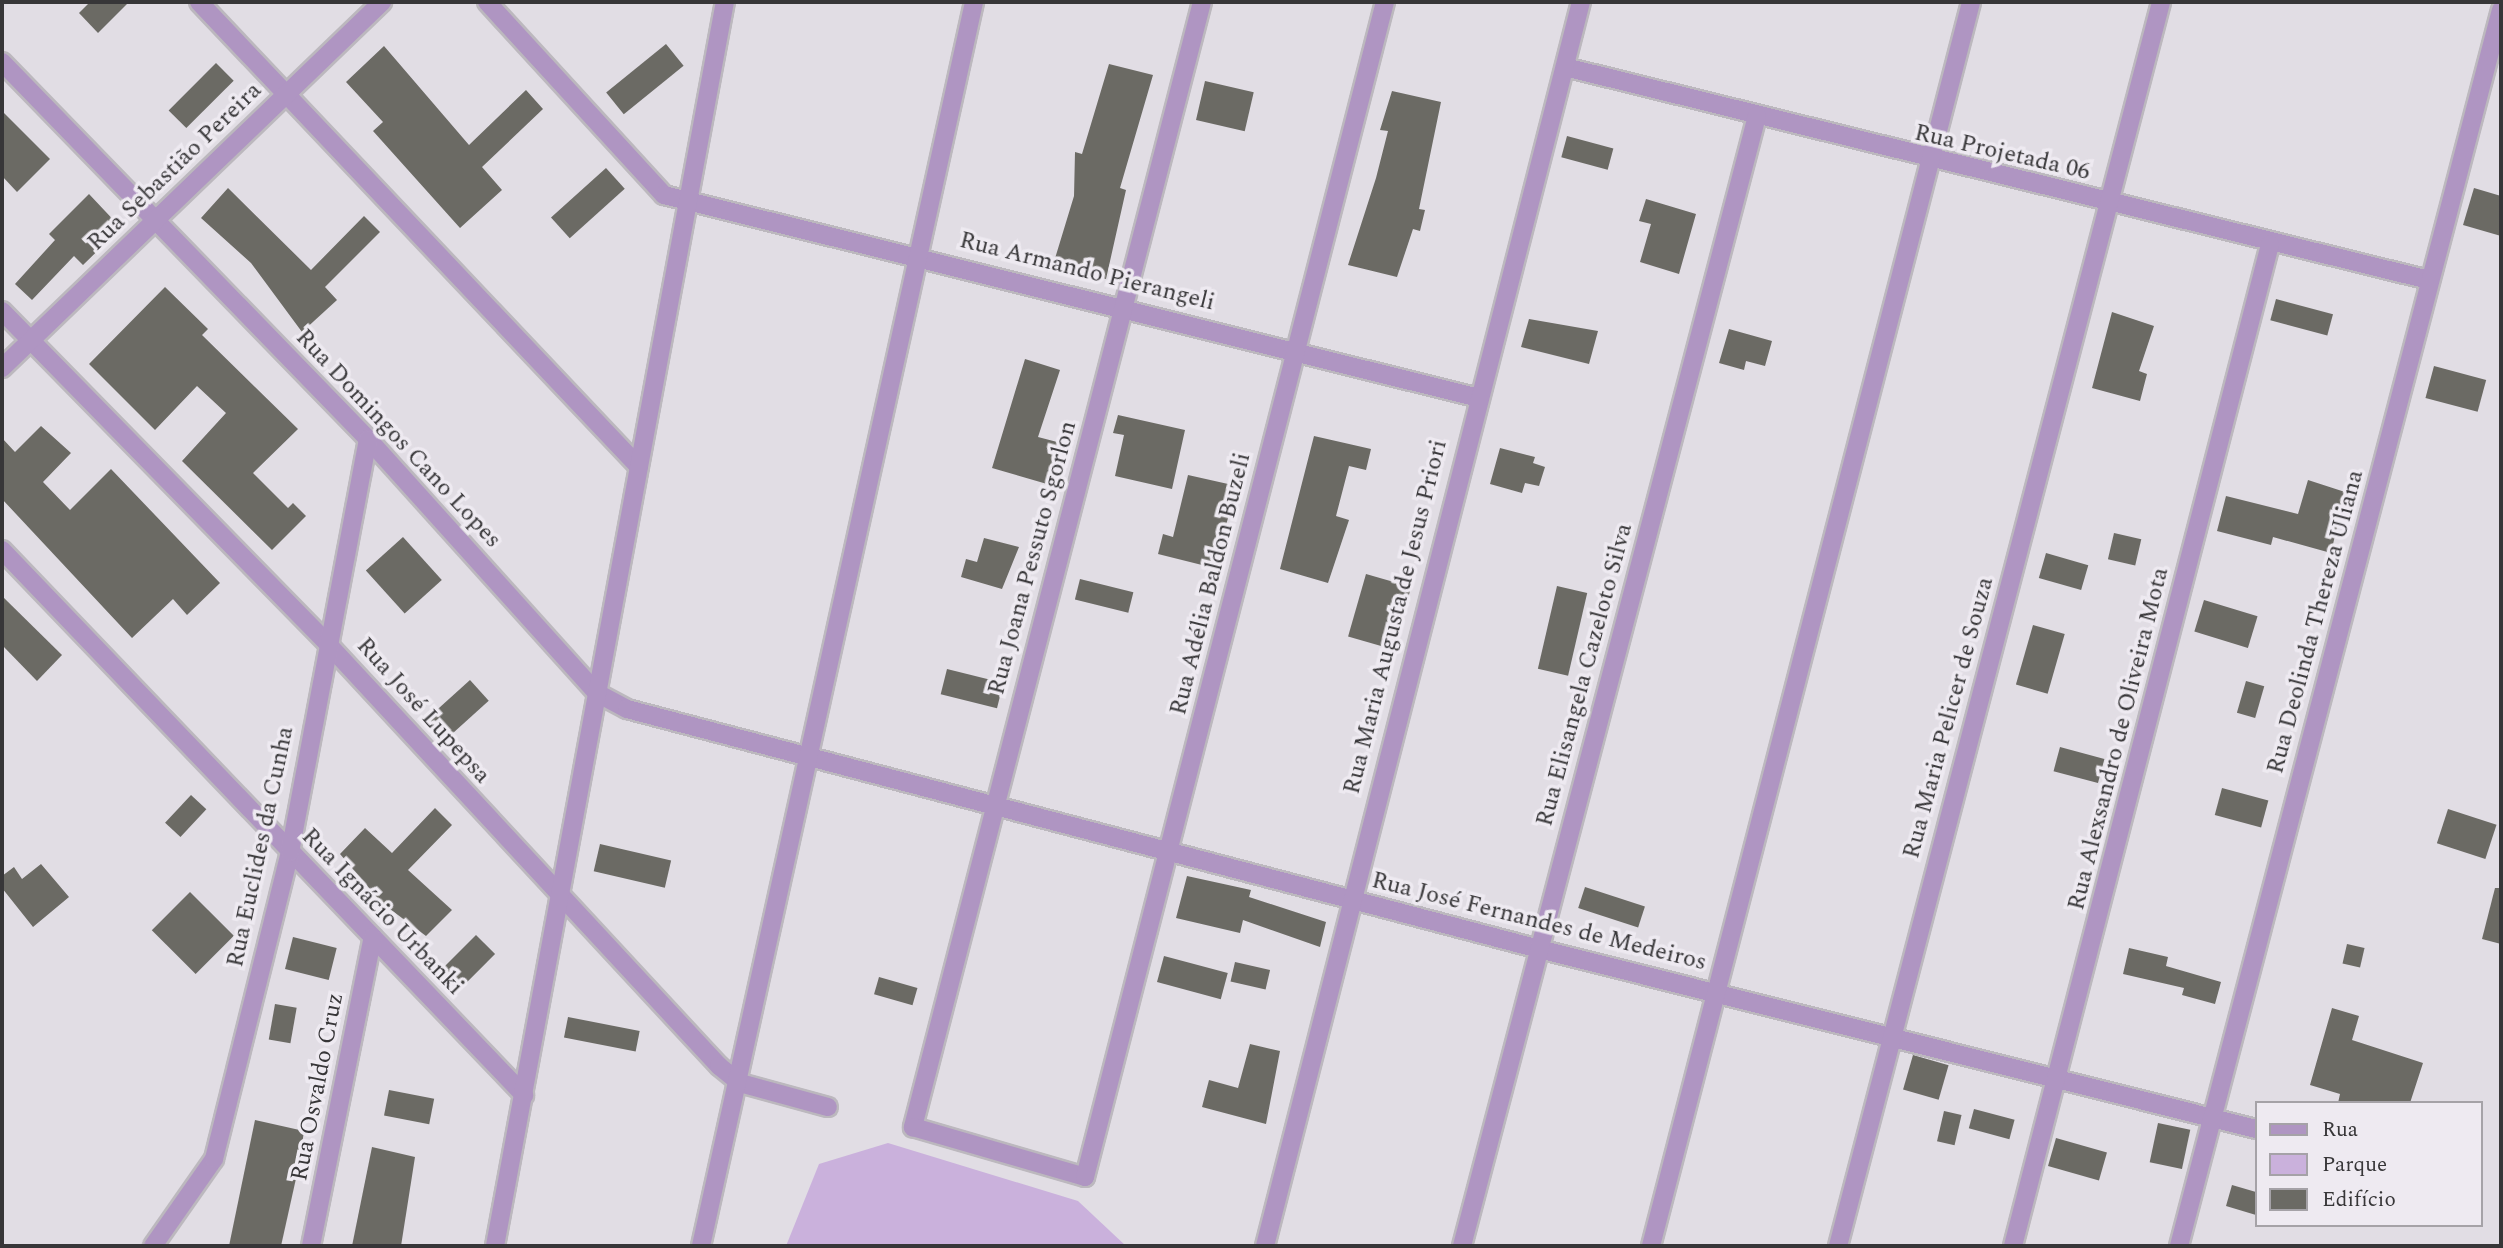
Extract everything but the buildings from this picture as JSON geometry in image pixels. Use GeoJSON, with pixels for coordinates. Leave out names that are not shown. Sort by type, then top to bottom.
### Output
{"type":"FeatureCollection","features":[{"type":"Feature","properties":{"kind":"street"},"geometry":{"type":"LineString","coordinates":[[199,2],[639,467]]}},
{"type":"Feature","properties":{"kind":"street","name":"Rua Sebastião Pereira"},"geometry":{"type":"LineString","coordinates":[[2,368],[382,2]]}},
{"type":"Feature","properties":{"kind":"street","name":"Rua Armando Pierangeli"},"geometry":{"type":"LineString","coordinates":[[487,2],[664,195],[685,203],[919,255],[1124,306],[1475,397]]}},
{"type":"Feature","properties":{"kind":"street"},"geometry":{"type":"LineString","coordinates":[[495,1246],[561,901],[685,203],[725,2]]}},
{"type":"Feature","properties":{"kind":"street"},"geometry":{"type":"LineString","coordinates":[[701,1246],[740,1083],[974,2]]}},
{"type":"Feature","properties":{"kind":"street","name":"Rua Joana Pessuto Sgorlon"},"geometry":{"type":"LineString","coordinates":[[1085,1177],[913,1127],[993,805],[1202,2]]}},
{"type":"Feature","properties":{"kind":"street","name":"Rua Adélia Baldon Buzeli"},"geometry":{"type":"LineString","coordinates":[[1085,1177],[1385,2]]}},
{"type":"Feature","properties":{"kind":"street","name":"Rua Maria Augusta de Jesus Priori"},"geometry":{"type":"LineString","coordinates":[[1265,1246],[1475,397],[1581,2]]}},
{"type":"Feature","properties":{"kind":"street"},"geometry":{"type":"LineString","coordinates":[[1651,1246],[1971,2]]}},
{"type":"Feature","properties":{"kind":"street","name":"Rua Maria Pelicer de Souza"},"geometry":{"type":"LineString","coordinates":[[1838,1246],[2161,2]]}},
{"type":"Feature","properties":{"kind":"street","name":"Rua Deolinda Thereza Uliana"},"geometry":{"type":"LineString","coordinates":[[2179,1246],[2501,10]]}},
{"type":"Feature","properties":{"kind":"street","name":"Rua Domingos Cano Lopes"},"geometry":{"type":"LineString","coordinates":[[2,62],[368,439],[597,693],[662,721],[811,758]]}},
{"type":"Feature","properties":{"kind":"street","name":"Rua Projetada 06"},"geometry":{"type":"LineString","coordinates":[[1565,67],[1930,162],[2430,281]]}},
{"type":"Feature","properties":{"kind":"street","name":"Rua Elisangela Cazeloto Silva"},"geometry":{"type":"LineString","coordinates":[[1462,1246],[1757,116]]}},
{"type":"Feature","properties":{"kind":"street","name":"Rua Alexsandro de Oliveira Mota"},"geometry":{"type":"LineString","coordinates":[[2013,1246],[2270,244]]}},
{"type":"Feature","properties":{"kind":"street","name":"Rua José Lupepsa"},"geometry":{"type":"LineString","coordinates":[[2,311],[327,643],[561,901],[740,1083]]}},
{"type":"Feature","properties":{"kind":"street","name":"Rua Euclides da Cunha"},"geometry":{"type":"LineString","coordinates":[[153,1246],[214,1159],[290,852],[327,643],[368,439]]}},
{"type":"Feature","properties":{"kind":"street","name":"Rua Ignácio Urbanki"},"geometry":{"type":"LineString","coordinates":[[2,550],[524,1095]]}},
{"type":"Feature","properties":{"kind":"street","name":"Rua José Fernandes de Medeiros"},"geometry":{"type":"LineString","coordinates":[[811,758],[1539,950],[2254,1128]]}},
{"type":"Feature","properties":{"kind":"street","name":"Rua Osvaldo Cruz"},"geometry":{"type":"LineString","coordinates":[[311,1246],[373,937]]}},
{"type":"Feature","properties":{"kind":"street"},"geometry":{"type":"LineString","coordinates":[[740,1083],[828,1107]]}},
{"type":"Feature","properties":{"kind":"green space"},"geometry":{"type":"Polygon","coordinates":[[[888,1143],[1078,1201],[1126,1246],[786,1246],[819,1164],[888,1143]]]}}]}
